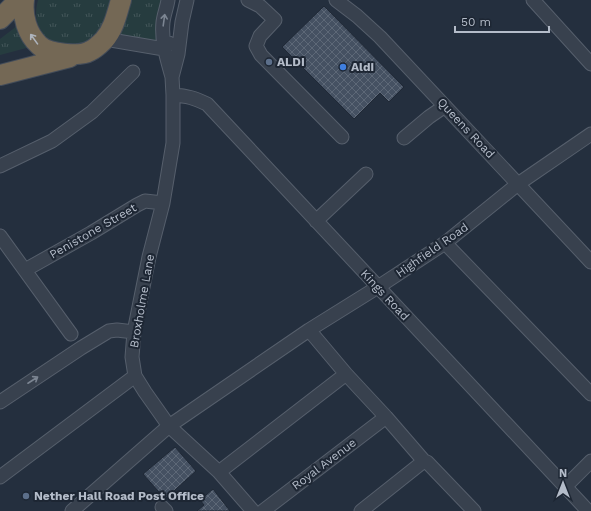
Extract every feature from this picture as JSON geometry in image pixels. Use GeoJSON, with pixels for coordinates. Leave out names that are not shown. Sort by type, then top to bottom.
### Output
{"type":"FeatureCollection","features":[{"type":"Feature","properties":{"kind":"highway"},"geometry":{"type":"LineString","coordinates":[[0,19],[19,0]]}},
{"type":"Feature","properties":{"kind":"highway"},"geometry":{"type":"LineString","coordinates":[[24,0],[26,26],[40,46],[50,51],[82,54]]}},
{"type":"Feature","properties":{"kind":"highway"},"geometry":{"type":"LineString","coordinates":[[0,75],[89,52],[105,39],[116,20],[121,0]]}},
{"type":"Feature","properties":{"kind":"street"},"geometry":{"type":"LineString","coordinates":[[168,0],[163,22],[164,49],[172,77]]}},
{"type":"Feature","properties":{"kind":"street"},"geometry":{"type":"LineString","coordinates":[[172,77],[178,54],[182,22],[187,0]]}},
{"type":"Feature","properties":{"kind":"street","name":"Queens Road"},"geometry":{"type":"LineString","coordinates":[[336,0],[357,16],[380,37],[591,262]]}},
{"type":"Feature","properties":{"kind":"street"},"geometry":{"type":"LineString","coordinates":[[533,0],[591,64]]}},
{"type":"Feature","properties":{"kind":"street"},"geometry":{"type":"LineString","coordinates":[[254,3],[275,20],[260,36],[256,46],[261,56],[342,137]]}},
{"type":"Feature","properties":{"kind":"street"},"geometry":{"type":"LineString","coordinates":[[164,49],[172,40],[182,22]]}},
{"type":"Feature","properties":{"kind":"street"},"geometry":{"type":"LineString","coordinates":[[105,39],[164,49]]}},
{"type":"Feature","properties":{"kind":"street"},"geometry":{"type":"LineString","coordinates":[[0,166],[52,141],[92,112],[133,72]]}},
{"type":"Feature","properties":{"kind":"street","name":"Broxholme Lane"},"geometry":{"type":"LineString","coordinates":[[172,77],[173,143],[163,203],[134,332],[132,357],[135,376],[169,426],[219,472],[252,511]]}},
{"type":"Feature","properties":{"kind":"street","name":"Kings Road"},"geometry":{"type":"LineString","coordinates":[[173,95],[196,98],[207,104],[588,511]]}},
{"type":"Feature","properties":{"kind":"street"},"geometry":{"type":"LineString","coordinates":[[404,138],[445,106]]}},
{"type":"Feature","properties":{"kind":"street","name":"Highfield Road"},"geometry":{"type":"LineString","coordinates":[[72,511],[169,426],[309,330],[445,243],[518,184],[591,134]]}},
{"type":"Feature","properties":{"kind":"street"},"geometry":{"type":"LineString","coordinates":[[316,221],[366,174]]}},
{"type":"Feature","properties":{"kind":"street","name":"Penistone Street"},"geometry":{"type":"LineString","coordinates":[[25,270],[145,201],[163,203]]}},
{"type":"Feature","properties":{"kind":"street"},"geometry":{"type":"LineString","coordinates":[[0,236],[72,334]]}},
{"type":"Feature","properties":{"kind":"street"},"geometry":{"type":"LineString","coordinates":[[445,243],[591,394]]}},
{"type":"Feature","properties":{"kind":"street"},"geometry":{"type":"LineString","coordinates":[[0,402],[109,331],[117,330],[134,332]]}},
{"type":"Feature","properties":{"kind":"street"},"geometry":{"type":"LineString","coordinates":[[309,330],[346,374],[424,461],[427,462],[466,508]]}},
{"type":"Feature","properties":{"kind":"street"},"geometry":{"type":"LineString","coordinates":[[219,472],[346,374]]}},
{"type":"Feature","properties":{"kind":"street"},"geometry":{"type":"LineString","coordinates":[[0,477],[135,376]]}},
{"type":"Feature","properties":{"kind":"street","name":"Royal Avenue"},"geometry":{"type":"LineString","coordinates":[[263,511],[386,417]]}},
{"type":"Feature","properties":{"kind":"street"},"geometry":{"type":"LineString","coordinates":[[360,511],[424,461]]}},
{"type":"Feature","properties":{"kind":"street"},"geometry":{"type":"LineString","coordinates":[[565,487],[591,461]]}},
{"type":"Feature","properties":{"kind":"green space"},"geometry":{"type":"Polygon","coordinates":[[[38,0],[110,0],[105,18],[98,30],[87,41],[75,46],[48,40],[37,21],[36,9],[38,0]]]}},
{"type":"Feature","properties":{"kind":"green space"},"geometry":{"type":"Polygon","coordinates":[[[130,0],[162,0],[156,25],[156,40],[143,40],[116,36],[130,0]]]}},
{"type":"Feature","properties":{"kind":"green space"},"geometry":{"type":"Polygon","coordinates":[[[17,26],[30,47],[0,55],[0,39],[17,26]]]}},
{"type":"Feature","properties":{"kind":"building","name":"Aldi"},"geometry":{"type":"Polygon","coordinates":[[[324,6],[404,87],[389,102],[380,93],[354,119],[282,47],[324,6]]]}},
{"type":"Feature","properties":{"kind":"building"},"geometry":{"type":"Polygon","coordinates":[[[175,447],[196,471],[165,499],[143,474],[175,447]]]}},
{"type":"Feature","properties":{"kind":"building"},"geometry":{"type":"Polygon","coordinates":[[[213,489],[230,511],[197,511],[204,505],[200,500],[213,489]]]}},
{"type":"Feature","properties":{"kind":"place","name":"ALDI"},"geometry":{"type":"Point","coordinates":[269,62]}},
{"type":"Feature","properties":{"kind":"place","name":"Aldi"},"geometry":{"type":"Point","coordinates":[343,67]}},
{"type":"Feature","properties":{"kind":"place","name":"Nether Hall Road Post Office"},"geometry":{"type":"Point","coordinates":[26,496]}}]}
